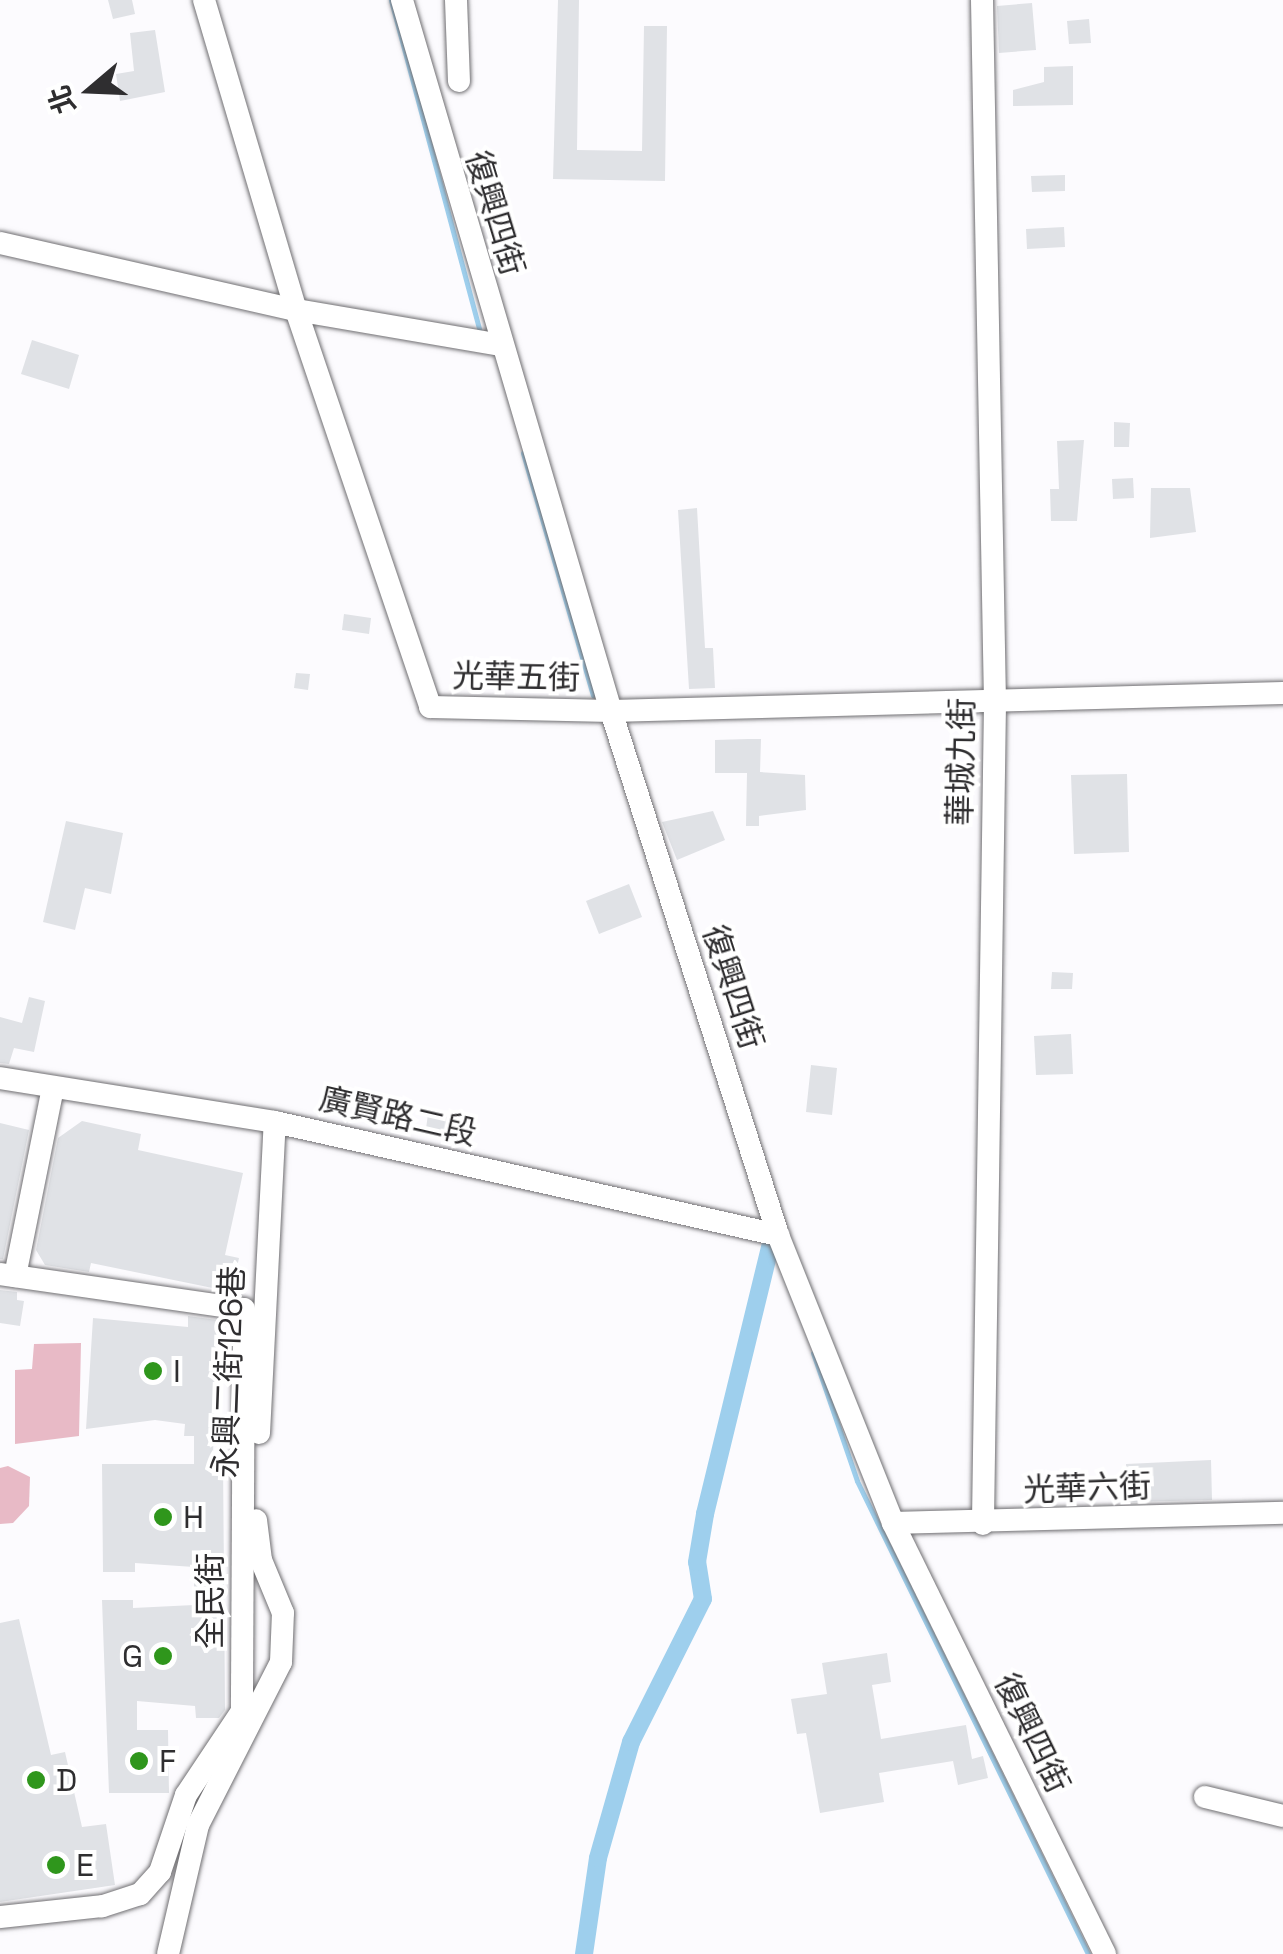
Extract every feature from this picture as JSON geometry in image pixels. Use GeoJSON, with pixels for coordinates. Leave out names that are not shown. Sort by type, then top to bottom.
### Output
{"type":"FeatureCollection","features":[{"type":"Feature","properties":{"kind":"street","name":"光華五街"},"geometry":{"type":"LineString","coordinates":[[204,0],[296,310],[430,708],[611,711],[1283,693]]}},
{"type":"Feature","properties":{"kind":"street","name":"復興四街"},"geometry":{"type":"LineString","coordinates":[[402,0],[611,711],[778,1235],[893,1523],[1105,1954]]}},
{"type":"Feature","properties":{"kind":"street"},"geometry":{"type":"LineString","coordinates":[[456,0],[459,81]]}},
{"type":"Feature","properties":{"kind":"street","name":"華城九街"},"geometry":{"type":"LineString","coordinates":[[982,0],[995,703],[983,1524]]}},
{"type":"Feature","properties":{"kind":"street"},"geometry":{"type":"LineString","coordinates":[[0,243],[296,310],[501,345]]}},
{"type":"Feature","properties":{"kind":"street","name":"廣賢路二段"},"geometry":{"type":"LineString","coordinates":[[0,1078],[274,1122],[778,1235]]}},
{"type":"Feature","properties":{"kind":"street","name":"全民街"},"geometry":{"type":"LineString","coordinates":[[0,1916],[102,1906],[140,1894],[160,1872],[186,1795],[242,1711],[244,1309],[7,1275],[53,1088]]}},
{"type":"Feature","properties":{"kind":"street","name":"永興二街126巷"},"geometry":{"type":"LineString","coordinates":[[168,1954],[205,1808],[281,1662],[283,1614],[256,1540],[274,1122]]}},
{"type":"Feature","properties":{"kind":"street","name":"光華六街"},"geometry":{"type":"LineString","coordinates":[[893,1523],[983,1524],[1283,1513]]}},
{"type":"Feature","properties":{"kind":"street"},"geometry":{"type":"LineString","coordinates":[[1205,1797],[1283,1816]]}},
{"type":"Feature","properties":{"kind":"shaded area"},"geometry":{"type":"Polygon","coordinates":[[[81,1343],[79,1436],[15,1444],[15,1370],[32,1369],[34,1344],[81,1343]]]}},
{"type":"Feature","properties":{"kind":"shaded area"},"geometry":{"type":"Polygon","coordinates":[[[8,1466],[30,1477],[29,1506],[13,1523],[0,1524],[0,1468],[8,1466]]]}},
{"type":"Feature","properties":{"kind":"building"},"geometry":{"type":"Polygon","coordinates":[[[108,0],[132,0],[135,14],[113,19],[108,0]]]}},
{"type":"Feature","properties":{"kind":"building"},"geometry":{"type":"Polygon","coordinates":[[[558,0],[579,0],[577,150],[642,151],[644,26],[667,26],[665,181],[553,179],[558,0]]]}},
{"type":"Feature","properties":{"kind":"building"},"geometry":{"type":"Polygon","coordinates":[[[1032,3],[1036,50],[999,53],[997,6],[1032,3]]]}},
{"type":"Feature","properties":{"kind":"building"},"geometry":{"type":"Polygon","coordinates":[[[1089,19],[1091,43],[1069,44],[1067,21],[1089,19]]]}},
{"type":"Feature","properties":{"kind":"building"},"geometry":{"type":"Polygon","coordinates":[[[155,30],[165,92],[120,101],[116,74],[134,71],[130,33],[155,30]]]}},
{"type":"Feature","properties":{"kind":"building"},"geometry":{"type":"Polygon","coordinates":[[[1073,66],[1073,105],[1013,106],[1013,90],[1044,82],[1044,67],[1073,66]]]}},
{"type":"Feature","properties":{"kind":"building"},"geometry":{"type":"Polygon","coordinates":[[[1065,175],[1065,191],[1032,192],[1031,176],[1065,175]]]}},
{"type":"Feature","properties":{"kind":"building"},"geometry":{"type":"Polygon","coordinates":[[[1064,227],[1065,247],[1027,249],[1026,229],[1064,227]]]}},
{"type":"Feature","properties":{"kind":"building"},"geometry":{"type":"Polygon","coordinates":[[[32,340],[79,355],[69,389],[21,374],[32,340]]]}},
{"type":"Feature","properties":{"kind":"building"},"geometry":{"type":"Polygon","coordinates":[[[1114,422],[1130,423],[1129,447],[1114,447],[1114,422]]]}},
{"type":"Feature","properties":{"kind":"building"},"geometry":{"type":"Polygon","coordinates":[[[1084,440],[1077,521],[1051,521],[1050,489],[1059,489],[1057,441],[1084,440]]]}},
{"type":"Feature","properties":{"kind":"building"},"geometry":{"type":"Polygon","coordinates":[[[1133,478],[1134,498],[1113,499],[1112,479],[1133,478]]]}},
{"type":"Feature","properties":{"kind":"building"},"geometry":{"type":"Polygon","coordinates":[[[1151,488],[1190,488],[1196,532],[1150,538],[1151,488]]]}},
{"type":"Feature","properties":{"kind":"building"},"geometry":{"type":"Polygon","coordinates":[[[697,508],[705,648],[713,648],[715,688],[689,689],[678,510],[697,508]]]}},
{"type":"Feature","properties":{"kind":"building"},"geometry":{"type":"Polygon","coordinates":[[[344,614],[371,618],[369,634],[342,630],[344,614]]]}},
{"type":"Feature","properties":{"kind":"building"},"geometry":{"type":"Polygon","coordinates":[[[296,673],[310,674],[308,690],[294,688],[296,673]]]}},
{"type":"Feature","properties":{"kind":"building"},"geometry":{"type":"Polygon","coordinates":[[[761,739],[760,772],[805,775],[806,810],[759,816],[759,826],[746,826],[747,773],[715,773],[715,740],[761,739]]]}},
{"type":"Feature","properties":{"kind":"building"},"geometry":{"type":"Polygon","coordinates":[[[1127,774],[1129,852],[1074,854],[1071,775],[1127,774]]]}},
{"type":"Feature","properties":{"kind":"building"},"geometry":{"type":"Polygon","coordinates":[[[713,811],[725,840],[677,860],[662,822],[713,811]]]}},
{"type":"Feature","properties":{"kind":"building"},"geometry":{"type":"Polygon","coordinates":[[[66,821],[123,833],[111,894],[85,888],[75,930],[43,922],[66,821]]]}},
{"type":"Feature","properties":{"kind":"building"},"geometry":{"type":"Polygon","coordinates":[[[629,884],[642,917],[599,934],[586,901],[629,884]]]}},
{"type":"Feature","properties":{"kind":"building"},"geometry":{"type":"Polygon","coordinates":[[[1052,972],[1073,973],[1072,989],[1051,989],[1052,972]]]}},
{"type":"Feature","properties":{"kind":"building"},"geometry":{"type":"Polygon","coordinates":[[[29,997],[45,1001],[34,1052],[14,1048],[9,1064],[0,1063],[0,1017],[22,1023],[29,997]]]}},
{"type":"Feature","properties":{"kind":"building"},"geometry":{"type":"Polygon","coordinates":[[[1071,1034],[1073,1074],[1036,1075],[1034,1036],[1071,1034]]]}},
{"type":"Feature","properties":{"kind":"building"},"geometry":{"type":"Polygon","coordinates":[[[811,1065],[837,1068],[832,1115],[806,1112],[811,1065]]]}},
{"type":"Feature","properties":{"kind":"building"},"geometry":{"type":"Polygon","coordinates":[[[428,1114],[463,1119],[461,1133],[451,1131],[449,1140],[425,1136],[428,1114]]]}},
{"type":"Feature","properties":{"kind":"building"},"geometry":{"type":"Polygon","coordinates":[[[82,1121],[141,1134],[138,1150],[243,1173],[225,1255],[239,1258],[232,1292],[91,1263],[89,1272],[45,1265],[36,1250],[58,1138],[82,1121]]]}},
{"type":"Feature","properties":{"kind":"building"},"geometry":{"type":"Polygon","coordinates":[[[0,1123],[29,1130],[3,1259],[0,1259],[0,1123]]]}},
{"type":"Feature","properties":{"kind":"building"},"geometry":{"type":"Polygon","coordinates":[[[0,1290],[17,1292],[17,1300],[24,1301],[20,1326],[0,1323],[0,1290]]]}},
{"type":"Feature","properties":{"kind":"building"},"geometry":{"type":"Polygon","coordinates":[[[188,1316],[217,1320],[213,1455],[223,1455],[225,1710],[219,1718],[196,1718],[195,1706],[137,1701],[137,1730],[168,1730],[169,1793],[109,1793],[102,1600],[133,1600],[133,1608],[194,1605],[194,1567],[135,1563],[135,1572],[103,1572],[102,1464],[194,1464],[194,1436],[184,1436],[185,1424],[155,1420],[86,1429],[93,1318],[188,1327],[188,1316]]]}},
{"type":"Feature","properties":{"kind":"building"},"geometry":{"type":"Polygon","coordinates":[[[1211,1460],[1212,1500],[1128,1502],[1126,1464],[1211,1460]]]}},
{"type":"Feature","properties":{"kind":"building"},"geometry":{"type":"Polygon","coordinates":[[[19,1619],[51,1755],[65,1752],[82,1827],[106,1824],[115,1885],[0,1902],[0,1623],[19,1619]]]}},
{"type":"Feature","properties":{"kind":"building"},"geometry":{"type":"Polygon","coordinates":[[[887,1653],[891,1682],[872,1685],[881,1739],[966,1725],[972,1759],[983,1756],[988,1778],[958,1785],[953,1761],[879,1773],[884,1802],[820,1813],[806,1733],[797,1734],[791,1699],[827,1694],[822,1663],[887,1653]]]}},
{"type":"Feature","properties":{"kind":"waterway"},"geometry":{"type":"LineString","coordinates":[[391,0],[481,335]]}},
{"type":"Feature","properties":{"kind":"waterway"},"geometry":{"type":"LineString","coordinates":[[523,453],[593,695]]}},
{"type":"Feature","properties":{"kind":"waterway"},"geometry":{"type":"LineString","coordinates":[[584,1954],[598,1858],[631,1742],[703,1599],[697,1562],[705,1514],[773,1235]]}},
{"type":"Feature","properties":{"kind":"waterway"},"geometry":{"type":"LineString","coordinates":[[813,1353],[857,1481],[1088,1954]]}},
{"type":"Feature","properties":{"kind":"place","name":"I"},"geometry":{"type":"Point","coordinates":[153,1371]}},
{"type":"Feature","properties":{"kind":"place","name":"H"},"geometry":{"type":"Point","coordinates":[163,1517]}},
{"type":"Feature","properties":{"kind":"place","name":"G"},"geometry":{"type":"Point","coordinates":[163,1656]}},
{"type":"Feature","properties":{"kind":"place","name":"F"},"geometry":{"type":"Point","coordinates":[139,1761]}},
{"type":"Feature","properties":{"kind":"place","name":"D"},"geometry":{"type":"Point","coordinates":[36,1780]}},
{"type":"Feature","properties":{"kind":"place","name":"E"},"geometry":{"type":"Point","coordinates":[56,1865]}}]}
